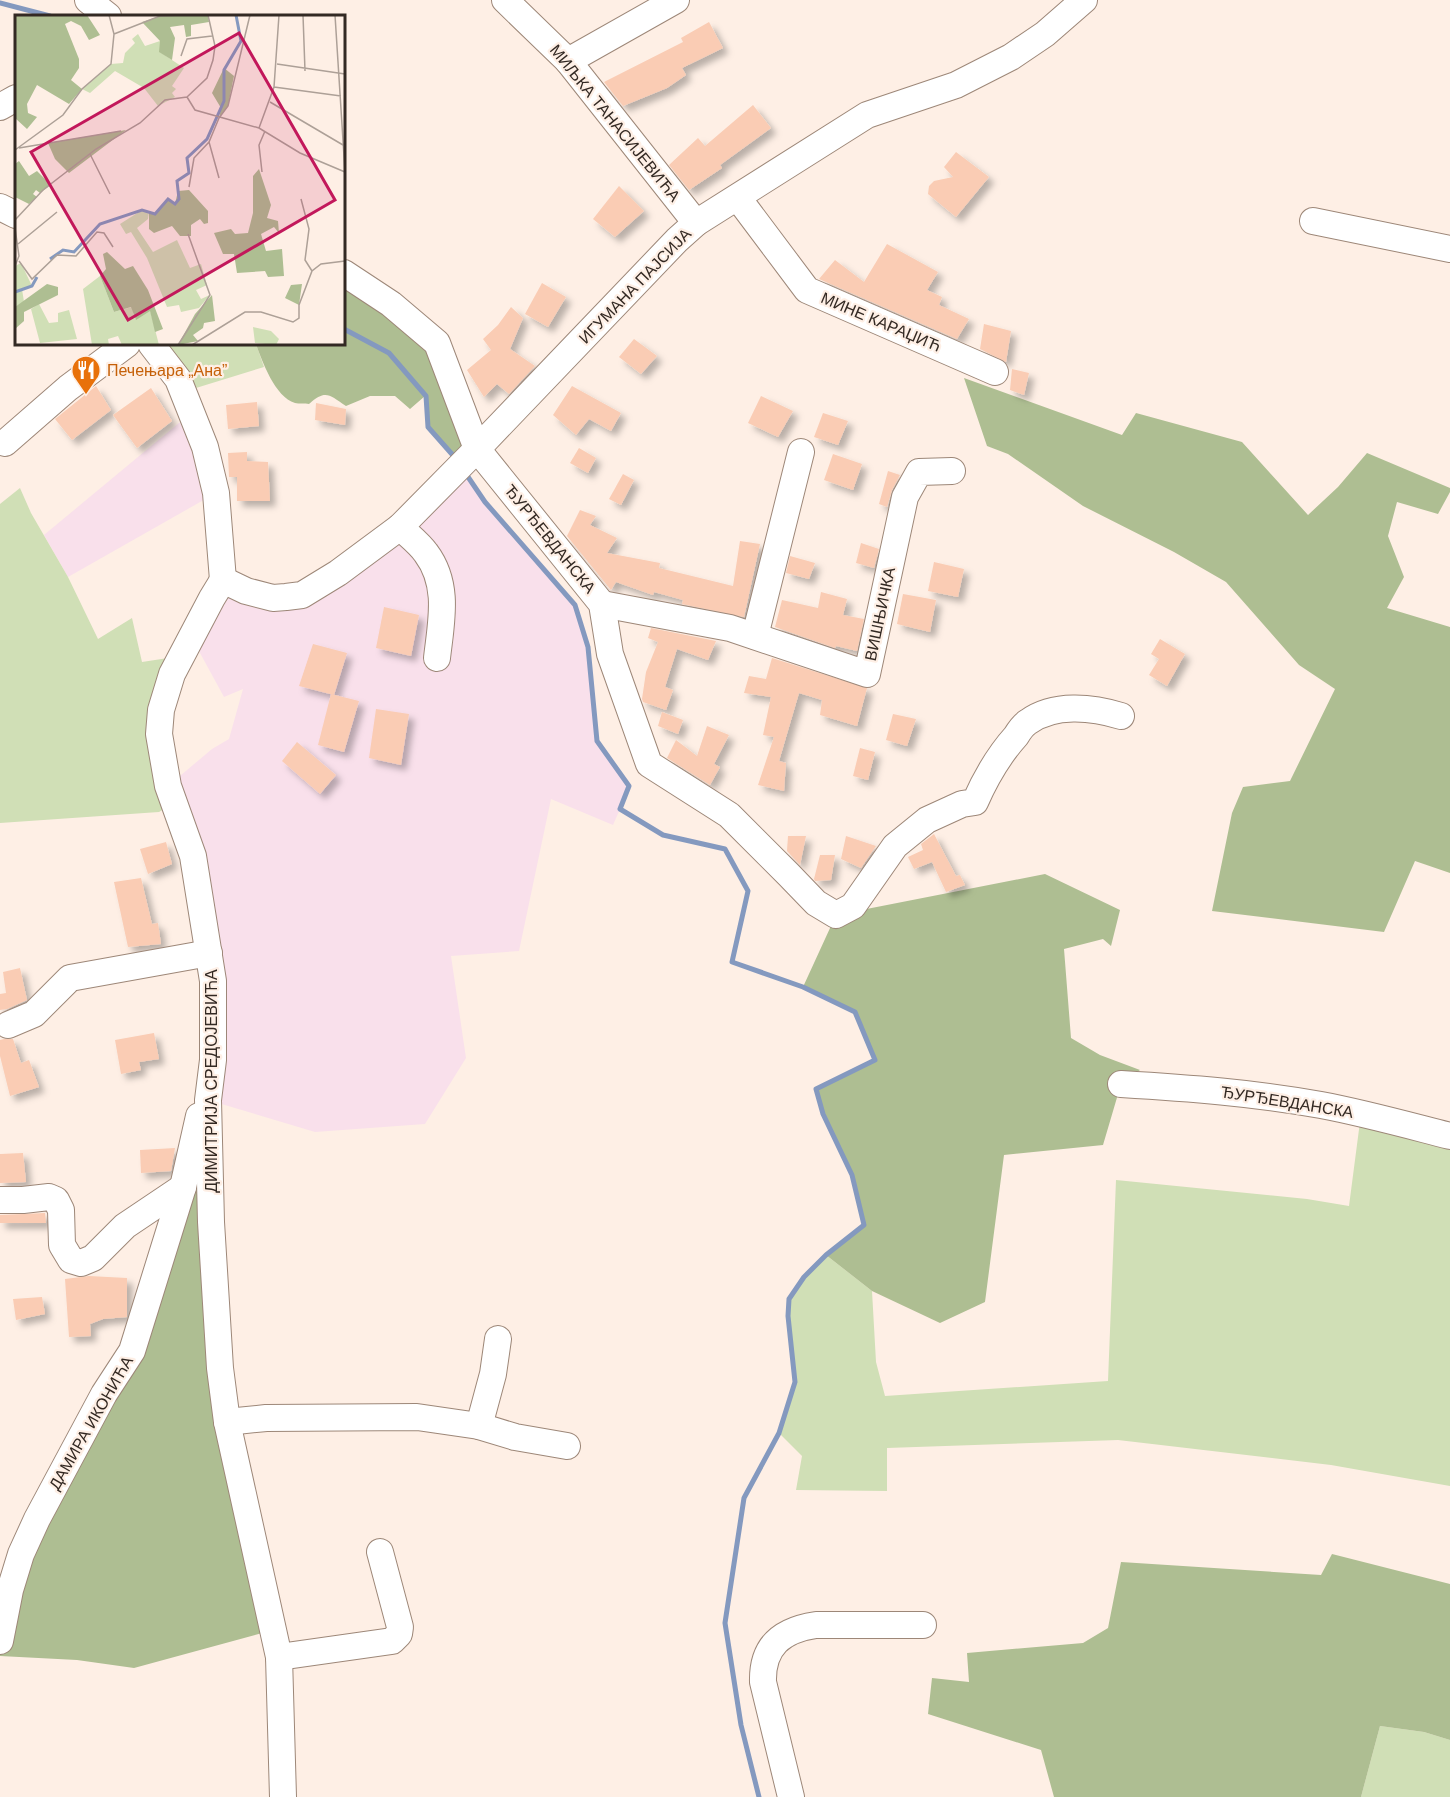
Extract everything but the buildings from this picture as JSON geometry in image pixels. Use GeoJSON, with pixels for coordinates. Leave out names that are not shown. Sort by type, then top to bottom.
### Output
{"type":"FeatureCollection","features":[{"type":"Feature","properties":{"kind":"street"},"geometry":{"type":"LineString","coordinates":[[88,0],[107,15]]}},
{"type":"Feature","properties":{"kind":"street","name":"МИЉКА ТАНАСИЈЕВИЋА"},"geometry":{"type":"LineString","coordinates":[[506,0],[568,61],[696,223]]}},
{"type":"Feature","properties":{"kind":"street"},"geometry":{"type":"LineString","coordinates":[[568,61],[676,0]]}},
{"type":"Feature","properties":{"kind":"street","name":"ИГУМАНА ПАЈСИЈА"},"geometry":{"type":"LineString","coordinates":[[223,580],[246,591],[273,598],[302,594],[338,573],[400,527],[696,223],[867,115],[956,85],[1011,57],[1045,34],[1084,0]]}},
{"type":"Feature","properties":{"kind":"street"},"geometry":{"type":"LineString","coordinates":[[0,107],[15,99]]}},
{"type":"Feature","properties":{"kind":"street","name":"МИНЕ КАРАЏИЋ"},"geometry":{"type":"LineString","coordinates":[[738,198],[807,290],[995,372]]}},
{"type":"Feature","properties":{"kind":"street"},"geometry":{"type":"LineString","coordinates":[[0,207],[15,214]]}},
{"type":"Feature","properties":{"kind":"street"},"geometry":{"type":"LineString","coordinates":[[1313,221],[1450,249]]}},
{"type":"Feature","properties":{"kind":"street","name":"ЂУРЂЕВДАНСКА"},"geometry":{"type":"LineString","coordinates":[[345,274],[391,304],[437,343],[477,449],[602,604],[610,654],[649,764],[729,815],[816,903],[836,915],[853,906],[895,846],[927,820],[962,804],[975,802],[986,776],[1002,751],[1028,722],[1057,709],[1082,708],[1121,716]]}},
{"type":"Feature","properties":{"kind":"street"},"geometry":{"type":"LineString","coordinates":[[5,443],[68,388],[126,345]]}},
{"type":"Feature","properties":{"kind":"street"},"geometry":{"type":"LineString","coordinates":[[152,345],[178,379],[205,447],[216,493],[223,580]]}},
{"type":"Feature","properties":{"kind":"street"},"geometry":{"type":"LineString","coordinates":[[755,636],[801,452]]}},
{"type":"Feature","properties":{"kind":"street","name":"ВИШЊИЧКА"},"geometry":{"type":"LineString","coordinates":[[602,604],[730,628],[867,675],[906,497],[919,472],[952,471]]}},
{"type":"Feature","properties":{"kind":"street"},"geometry":{"type":"LineString","coordinates":[[400,527],[424,551],[437,572],[443,601],[437,658]]}},
{"type":"Feature","properties":{"kind":"street","name":"ДИМИТРИЈА СРЕДОЈЕВИЋА"},"geometry":{"type":"LineString","coordinates":[[223,580],[172,674],[161,710],[159,734],[168,786],[193,856],[213,981],[213,1060],[208,1100],[211,1222],[220,1368],[227,1422],[279,1657],[283,1797]]}},
{"type":"Feature","properties":{"kind":"street"},"geometry":{"type":"LineString","coordinates":[[8,1025],[34,1014],[70,978],[209,953]]}},
{"type":"Feature","properties":{"kind":"street","name":"ЂУРЂЕВДАНСКА"},"geometry":{"type":"LineString","coordinates":[[1121,1084],[1235,1093],[1321,1105],[1450,1136]]}},
{"type":"Feature","properties":{"kind":"street","name":"ДАМИРА ИКОНИЋА"},"geometry":{"type":"LineString","coordinates":[[0,1641],[10,1590],[21,1554],[37,1519],[104,1394],[132,1351],[183,1187],[199,1116],[208,1100]]}},
{"type":"Feature","properties":{"kind":"street"},"geometry":{"type":"LineString","coordinates":[[0,1200],[49,1197],[56,1200],[61,1210],[62,1245],[71,1260],[81,1263],[93,1258],[125,1226],[183,1187]]}},
{"type":"Feature","properties":{"kind":"street"},"geometry":{"type":"LineString","coordinates":[[479,1426],[493,1374],[498,1339]]}},
{"type":"Feature","properties":{"kind":"street"},"geometry":{"type":"LineString","coordinates":[[227,1422],[266,1418],[385,1416],[428,1418],[479,1426],[515,1437],[567,1446]]}},
{"type":"Feature","properties":{"kind":"street"},"geometry":{"type":"LineString","coordinates":[[279,1657],[392,1641],[396,1638],[400,1627],[380,1552]]}},
{"type":"Feature","properties":{"kind":"street"},"geometry":{"type":"LineString","coordinates":[[791,1797],[763,1682],[763,1669],[767,1654],[776,1641],[785,1633],[800,1627],[816,1625],[922,1625]]}},
{"type":"Feature","properties":{"kind":"shaded area"},"geometry":{"type":"Polygon","coordinates":[[[191,413],[216,493],[68,577],[44,535],[191,413]]]}},
{"type":"Feature","properties":{"kind":"shaded area"},"geometry":{"type":"Polygon","coordinates":[[[460,464],[485,502],[575,605],[588,647],[597,741],[629,786],[620,809],[613,825],[551,799],[519,951],[451,956],[466,1058],[425,1124],[315,1132],[208,1100],[213,981],[168,786],[212,749],[229,739],[243,689],[224,697],[200,653],[194,631],[223,580],[302,594],[460,464]]]}},
{"type":"Feature","properties":{"kind":"green space"},"geometry":{"type":"Polygon","coordinates":[[[345,274],[437,343],[477,449],[454,455],[428,427],[425,396],[410,409],[395,396],[370,396],[346,406],[328,395],[320,396],[309,404],[295,403],[281,394],[266,369],[256,345],[345,345],[345,274]]]}},
{"type":"Feature","properties":{"kind":"green space"},"geometry":{"type":"Polygon","coordinates":[[[152,345],[256,345],[264,367],[183,392],[152,345]]]}},
{"type":"Feature","properties":{"kind":"green space"},"geometry":{"type":"Polygon","coordinates":[[[964,378],[1122,435],[1136,413],[1242,442],[1308,515],[1338,487],[1367,453],[1450,488],[1438,514],[1397,502],[1388,536],[1404,577],[1387,608],[1450,627],[1450,873],[1415,861],[1384,932],[1212,911],[1232,813],[1243,787],[1290,781],[1335,689],[1299,665],[1226,582],[1174,552],[1083,506],[1008,454],[987,446],[964,378]]]}},
{"type":"Feature","properties":{"kind":"green space"},"geometry":{"type":"Polygon","coordinates":[[[20,488],[31,513],[68,577],[98,639],[132,618],[142,662],[181,656],[165,690],[174,803],[159,812],[0,823],[0,504],[20,488]]]}},
{"type":"Feature","properties":{"kind":"green space"},"geometry":{"type":"Polygon","coordinates":[[[1045,874],[1120,910],[1111,946],[1103,939],[1064,949],[1071,1038],[1100,1055],[1140,1070],[1121,1084],[1103,1145],[1004,1155],[985,1302],[940,1323],[872,1291],[826,1255],[864,1225],[852,1175],[823,1114],[816,1089],[874,1059],[855,1012],[803,987],[836,915],[1045,874]]]}},
{"type":"Feature","properties":{"kind":"green space"},"geometry":{"type":"Polygon","coordinates":[[[1361,1114],[1450,1136],[1450,1486],[1331,1465],[1118,1440],[887,1448],[887,1491],[796,1490],[802,1456],[779,1433],[795,1382],[788,1316],[789,1299],[804,1277],[826,1255],[872,1291],[876,1362],[885,1396],[1108,1381],[1116,1180],[1307,1199],[1349,1206],[1361,1114]]]}},
{"type":"Feature","properties":{"kind":"green space"},"geometry":{"type":"Polygon","coordinates":[[[199,1116],[227,1422],[273,1630],[134,1668],[77,1660],[0,1656],[0,1641],[10,1590],[104,1394],[199,1116]]]}},
{"type":"Feature","properties":{"kind":"green space"},"geometry":{"type":"Polygon","coordinates":[[[1332,1554],[1450,1584],[1450,1740],[1424,1732],[1380,1726],[1361,1797],[1054,1797],[1041,1750],[928,1714],[932,1678],[969,1682],[967,1653],[1083,1643],[1108,1628],[1121,1562],[1321,1575],[1332,1554]]]}},
{"type":"Feature","properties":{"kind":"green space"},"geometry":{"type":"Polygon","coordinates":[[[1380,1726],[1424,1732],[1450,1740],[1450,1797],[1361,1797],[1380,1726]]]}},
{"type":"Feature","properties":{"kind":"waterway"},"geometry":{"type":"LineString","coordinates":[[0,3],[46,15]]}},
{"type":"Feature","properties":{"kind":"waterway"},"geometry":{"type":"LineString","coordinates":[[345,330],[389,353],[426,396],[428,427],[458,461]]}},
{"type":"Feature","properties":{"kind":"waterway"},"geometry":{"type":"LineString","coordinates":[[464,471],[485,502],[575,605],[588,647],[597,741],[629,786],[620,809],[663,835],[725,849],[748,891],[732,962],[803,987],[855,1012],[875,1060],[816,1089],[823,1114],[852,1175],[864,1225],[826,1255],[804,1277],[789,1299],[788,1316],[795,1382],[779,1433],[744,1498],[725,1623],[741,1725],[759,1797]]}},
{"type":"Feature","properties":{"kind":"place","name":"Печењара „Ана”"},"geometry":{"type":"Point","coordinates":[86,396]}}]}
